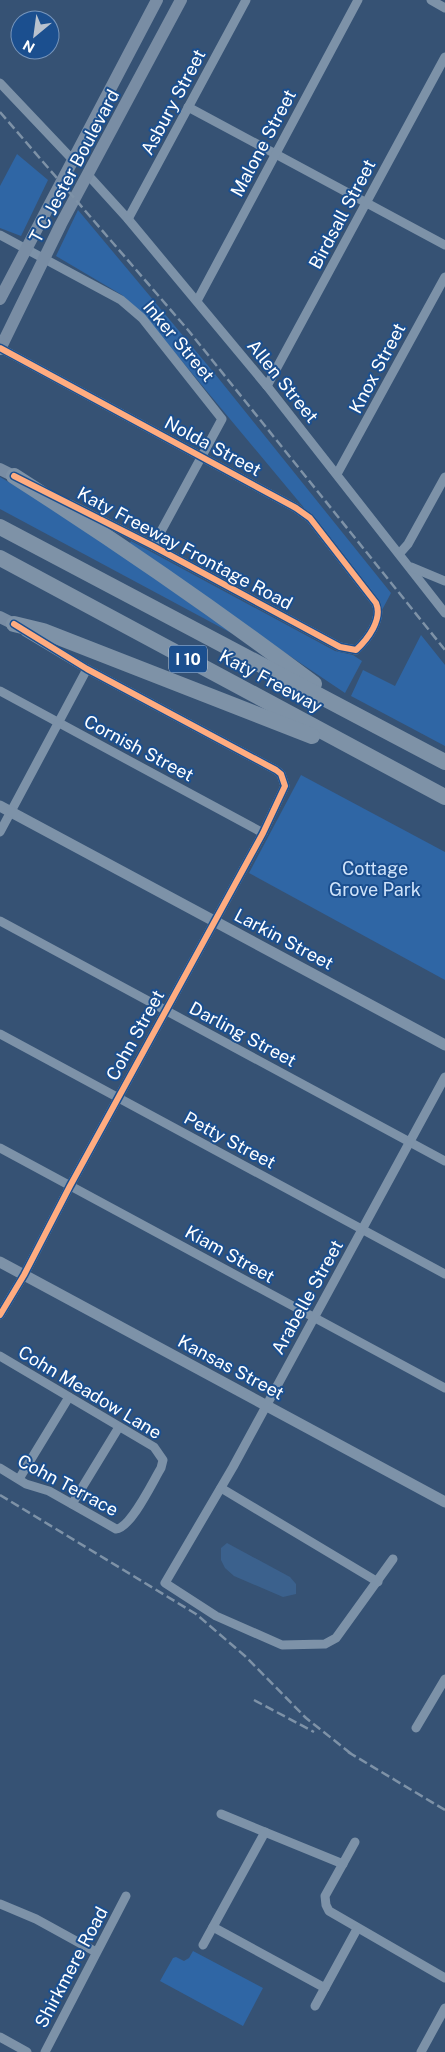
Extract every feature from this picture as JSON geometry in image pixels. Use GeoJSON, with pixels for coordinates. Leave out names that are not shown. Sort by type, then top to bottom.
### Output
{"type":"FeatureCollection","features":[{"type":"Feature","properties":{"kind":"highway"},"geometry":{"type":"LineString","coordinates":[[7,473],[85,521],[253,638],[354,714]]}},
{"type":"Feature","properties":{"kind":"highway","name":"Katy Freeway"},"geometry":{"type":"LineString","coordinates":[[0,526],[445,762]]}},
{"type":"Feature","properties":{"kind":"highway","name":"Katy Freeway"},"geometry":{"type":"LineString","coordinates":[[0,558],[445,797]]}},
{"type":"Feature","properties":{"kind":"highway"},"geometry":{"type":"LineString","coordinates":[[7,621],[43,631],[375,760]]}},
{"type":"Feature","properties":{"kind":"main road","name":"T C Jester Boulevard"},"geometry":{"type":"LineString","coordinates":[[0,299],[157,0]]}},
{"type":"Feature","properties":{"kind":"main road","name":"T C Jester Boulevard"},"geometry":{"type":"LineString","coordinates":[[0,348],[88,175],[181,0]]}},
{"type":"Feature","properties":{"kind":"main road"},"geometry":{"type":"LineString","coordinates":[[115,78],[135,89]]}},
{"type":"Feature","properties":{"kind":"street","name":"Asbury Street"},"geometry":{"type":"LineString","coordinates":[[128,219],[246,0]]}},
{"type":"Feature","properties":{"kind":"street","name":"Malone Street"},"geometry":{"type":"LineString","coordinates":[[197,302],[358,0]]}},
{"type":"Feature","properties":{"kind":"street"},"geometry":{"type":"LineString","coordinates":[[431,0],[445,8]]}},
{"type":"Feature","properties":{"kind":"street","name":"Birdsall Street"},"geometry":{"type":"LineString","coordinates":[[267,386],[445,57]]}},
{"type":"Feature","properties":{"kind":"street"},"geometry":{"type":"LineString","coordinates":[[0,83],[72,159]]}},
{"type":"Feature","properties":{"kind":"street"},"geometry":{"type":"LineString","coordinates":[[188,107],[445,245]]}},
{"type":"Feature","properties":{"kind":"street","name":"Allen Street"},"geometry":{"type":"LineString","coordinates":[[88,175],[128,219],[267,386],[411,567],[445,613]]}},
{"type":"Feature","properties":{"kind":"street","name":"Inker Street"},"geometry":{"type":"LineString","coordinates":[[0,235],[121,300],[142,318],[222,418],[201,457]]}},
{"type":"Feature","properties":{"kind":"street","name":"Knox Street"},"geometry":{"type":"LineString","coordinates":[[337,474],[445,277]]}},
{"type":"Feature","properties":{"kind":"street","name":"Nolda Street"},"geometry":{"type":"LineString","coordinates":[[0,348],[280,498],[310,518],[378,609],[377,619],[365,642],[356,650],[340,648]]}},
{"type":"Feature","properties":{"kind":"street"},"geometry":{"type":"LineString","coordinates":[[153,546],[201,457]]}},
{"type":"Feature","properties":{"kind":"street","name":"Katy Freeway Frontage Road"},"geometry":{"type":"LineString","coordinates":[[7,473],[153,546],[340,648]]}},
{"type":"Feature","properties":{"kind":"street"},"geometry":{"type":"LineString","coordinates":[[400,553],[408,544],[445,477]]}},
{"type":"Feature","properties":{"kind":"street"},"geometry":{"type":"LineString","coordinates":[[411,567],[445,581]]}},
{"type":"Feature","properties":{"kind":"street"},"geometry":{"type":"LineString","coordinates":[[0,832],[87,669],[7,621]]}},
{"type":"Feature","properties":{"kind":"street","name":"Cohn Street"},"geometry":{"type":"LineString","coordinates":[[0,1315],[24,1275],[70,1186],[263,833],[283,793],[285,782],[281,774],[276,770],[87,669]]}},
{"type":"Feature","properties":{"kind":"street","name":"Cornish Street"},"geometry":{"type":"LineString","coordinates":[[0,691],[263,833]]}},
{"type":"Feature","properties":{"kind":"street","name":"Larkin Street"},"geometry":{"type":"LineString","coordinates":[[0,806],[445,1046]]}},
{"type":"Feature","properties":{"kind":"street","name":"Darling Street"},"geometry":{"type":"LineString","coordinates":[[0,921],[445,1161]]}},
{"type":"Feature","properties":{"kind":"street","name":"Petty Street"},"geometry":{"type":"LineString","coordinates":[[0,1034],[445,1274]]}},
{"type":"Feature","properties":{"kind":"street","name":"Arabelle Street"},"geometry":{"type":"LineString","coordinates":[[378,1582],[332,1642],[290,1646],[270,1640],[216,1616],[165,1583],[222,1488],[445,1078]]}},
{"type":"Feature","properties":{"kind":"street","name":"Kiam Street"},"geometry":{"type":"LineString","coordinates":[[0,1148],[445,1388]]}},
{"type":"Feature","properties":{"kind":"street","name":"Kansas Street"},"geometry":{"type":"LineString","coordinates":[[0,1262],[445,1502]]}},
{"type":"Feature","properties":{"kind":"street","name":"Cohn Meadow Lane"},"geometry":{"type":"LineString","coordinates":[[0,1356],[154,1448],[162,1457],[162,1468],[129,1521],[121,1529]]}},
{"type":"Feature","properties":{"kind":"street"},"geometry":{"type":"LineString","coordinates":[[19,1480],[69,1397]]}},
{"type":"Feature","properties":{"kind":"street"},"geometry":{"type":"LineString","coordinates":[[72,1504],[119,1427]]}},
{"type":"Feature","properties":{"kind":"street","name":"Cohn Terrace"},"geometry":{"type":"LineString","coordinates":[[0,1468],[19,1480],[49,1491],[111,1528],[121,1529]]}},
{"type":"Feature","properties":{"kind":"street"},"geometry":{"type":"LineString","coordinates":[[222,1488],[378,1582],[393,1559]]}},
{"type":"Feature","properties":{"kind":"street"},"geometry":{"type":"LineString","coordinates":[[416,1728],[445,1679]]}},
{"type":"Feature","properties":{"kind":"street"},"geometry":{"type":"LineString","coordinates":[[221,1814],[343,1864]]}},
{"type":"Feature","properties":{"kind":"street"},"geometry":{"type":"LineString","coordinates":[[203,1945],[265,1832]]}},
{"type":"Feature","properties":{"kind":"street"},"geometry":{"type":"LineString","coordinates":[[355,1842],[326,1896],[326,1905],[332,1914],[445,1978]]}},
{"type":"Feature","properties":{"kind":"street","name":"Shirkmere Road"},"geometry":{"type":"LineString","coordinates":[[44,2052],[126,1896]]}},
{"type":"Feature","properties":{"kind":"street"},"geometry":{"type":"LineString","coordinates":[[0,1904],[36,1919],[96,1952]]}},
{"type":"Feature","properties":{"kind":"street"},"geometry":{"type":"LineString","coordinates":[[213,1926],[325,1988]]}},
{"type":"Feature","properties":{"kind":"street"},"geometry":{"type":"LineString","coordinates":[[315,2006],[357,1929]]}},
{"type":"Feature","properties":{"kind":"street"},"geometry":{"type":"LineString","coordinates":[[422,2052],[445,2008]]}},
{"type":"Feature","properties":{"kind":"street"},"geometry":{"type":"LineString","coordinates":[[0,2037],[27,2052]]}},
{"type":"Feature","properties":{"kind":"green space"},"geometry":{"type":"Polygon","coordinates":[[[17,154],[48,180],[21,236],[0,228],[0,186],[17,154]]]}},
{"type":"Feature","properties":{"kind":"green space"},"geometry":{"type":"Polygon","coordinates":[[[78,210],[215,374],[391,593],[382,610],[378,602],[310,515],[145,317],[122,295],[56,256],[78,210]]]}},
{"type":"Feature","properties":{"kind":"green space"},"geometry":{"type":"Polygon","coordinates":[[[0,477],[67,516],[233,634],[0,509],[0,477]]]}},
{"type":"Feature","properties":{"kind":"green space"},"geometry":{"type":"Polygon","coordinates":[[[131,541],[335,651],[353,655],[362,661],[345,693],[127,547],[131,541]]]}},
{"type":"Feature","properties":{"kind":"green space"},"geometry":{"type":"Polygon","coordinates":[[[421,635],[445,665],[445,746],[351,696],[363,670],[395,686],[421,635]]]}},
{"type":"Feature","properties":{"kind":"green space","name":"Cottage Grove Park"},"geometry":{"type":"Polygon","coordinates":[[[301,775],[445,852],[445,980],[249,873],[301,775]]]}},
{"type":"Feature","properties":{"kind":"green space"},"geometry":{"type":"Polygon","coordinates":[[[193,1951],[263,1988],[243,2026],[160,1981],[173,1958],[176,1957],[184,1961],[189,1958],[193,1951]]]}},
{"type":"Feature","properties":{"kind":"shaded area"},"geometry":{"type":"Polygon","coordinates":[[[227,1543],[290,1577],[296,1584],[296,1594],[283,1597],[234,1576],[225,1568],[221,1560],[221,1548],[227,1543]]]}},
{"type":"Feature","properties":{"kind":"railway"},"geometry":{"type":"LineString","coordinates":[[0,112],[188,330],[445,650]]}},
{"type":"Feature","properties":{"kind":"railway"},"geometry":{"type":"LineString","coordinates":[[0,1495],[196,1614],[245,1656],[306,1718],[354,1756]]}},
{"type":"Feature","properties":{"kind":"railway"},"geometry":{"type":"LineString","coordinates":[[254,1700],[314,1732]]}},
{"type":"Feature","properties":{"kind":"railway"},"geometry":{"type":"LineString","coordinates":[[348,1752],[445,1810]]}},
{"type":"Feature","properties":{"kind":"cycle path"},"geometry":{"type":"LineString","coordinates":[[0,348],[296,508],[310,518],[376,603],[378,609],[376,622],[369,635],[356,650],[340,647],[153,546],[14,476]]}},
{"type":"Feature","properties":{"kind":"cycle path"},"geometry":{"type":"LineString","coordinates":[[0,1315],[24,1275],[70,1186],[263,833],[285,786],[281,774],[276,770],[87,669],[14,624]]}}]}
